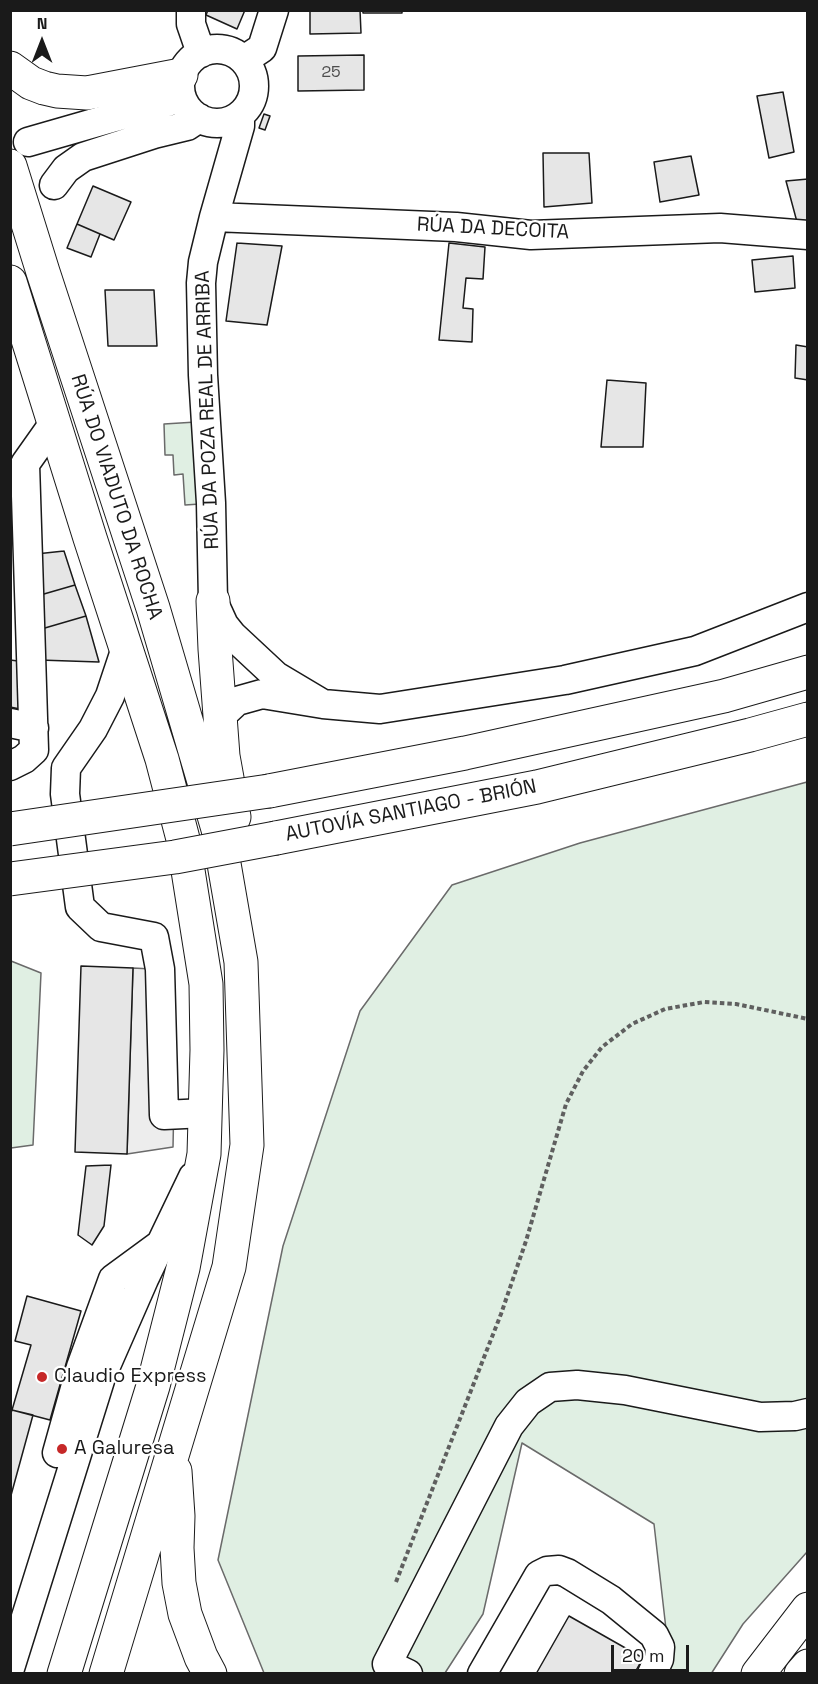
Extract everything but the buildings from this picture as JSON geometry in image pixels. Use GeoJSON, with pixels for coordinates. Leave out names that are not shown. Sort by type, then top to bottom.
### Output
{"type":"FeatureCollection","features":[{"type":"Feature","properties":{"kind":"highway"},"geometry":{"type":"LineString","coordinates":[[10,68],[31,83],[57,91],[87,93],[191,86]]}},
{"type":"Feature","properties":{"kind":"highway","name":"RÚA DO VIADUTO DA ROCHA"},"geometry":{"type":"LineString","coordinates":[[19,154],[47,283],[153,608],[218,829],[241,962],[247,1145],[229,1267],[106,1674]]}},
{"type":"Feature","properties":{"kind":"highway","name":"RÚA DO VIADUTO DA ROCHA"},"geometry":{"type":"LineString","coordinates":[[10,282],[162,759],[183,839],[206,984],[204,1154],[183,1269],[153,1386],[64,1674]]}},
{"type":"Feature","properties":{"kind":"highway"},"geometry":{"type":"LineString","coordinates":[[10,347],[43,387]]}},
{"type":"Feature","properties":{"kind":"highway"},"geometry":{"type":"LineString","coordinates":[[213,602],[214,649],[223,756],[243,869],[232,906]]}},
{"type":"Feature","properties":{"kind":"highway"},"geometry":{"type":"LineString","coordinates":[[10,829],[269,791],[465,753],[724,696],[807,672]]}},
{"type":"Feature","properties":{"kind":"highway","name":"AUTOVÍA SANTIAGO - BRIÓN"},"geometry":{"type":"LineString","coordinates":[[10,879],[176,857],[537,787],[807,719]]}},
{"type":"Feature","properties":{"kind":"highway"},"geometry":{"type":"LineString","coordinates":[[173,1452],[178,1516],[179,1583],[185,1614],[210,1674]]}},
{"type":"Feature","properties":{"kind":"highway"},"geometry":{"type":"LineString","coordinates":[[758,1674],[807,1609]]}},
{"type":"Feature","properties":{"kind":"highway"},"geometry":{"type":"LineString","coordinates":[[801,1674],[807,1665]]}},
{"type":"Feature","properties":{"kind":"street"},"geometry":{"type":"LineString","coordinates":[[54,185],[66,169],[83,157],[187,126],[191,86],[190,10]]}},
{"type":"Feature","properties":{"kind":"street"},"geometry":{"type":"LineString","coordinates":[[244,60],[262,48],[274,10]]}},
{"type":"Feature","properties":{"kind":"street"},"geometry":{"type":"LineString","coordinates":[[19,154],[191,86],[208,50],[221,49],[234,53],[244,60],[251,70],[254,82],[248,105],[230,121],[219,123],[209,122],[191,86]]}},
{"type":"Feature","properties":{"kind":"street","name":"RÚA DA POZA REAL DE ARRIBA"},"geometry":{"type":"LineString","coordinates":[[213,602],[211,503],[202,364],[201,283],[203,262],[240,126],[240,114]]}},
{"type":"Feature","properties":{"kind":"street","name":"RÚA DA DECOITA"},"geometry":{"type":"LineString","coordinates":[[214,217],[456,227],[531,235],[720,228],[807,235]]}},
{"type":"Feature","properties":{"kind":"street"},"geometry":{"type":"LineString","coordinates":[[10,491],[18,461],[54,423]]}},
{"type":"Feature","properties":{"kind":"street"},"geometry":{"type":"LineString","coordinates":[[10,766],[24,759],[34,750],[22,725],[28,602],[18,461]]}},
{"type":"Feature","properties":{"kind":"street"},"geometry":{"type":"LineString","coordinates":[[213,602],[224,625],[239,642],[276,676],[322,704]]}},
{"type":"Feature","properties":{"kind":"street"},"geometry":{"type":"LineString","coordinates":[[221,716],[237,701],[262,694],[322,704],[380,709],[565,680],[695,651],[807,607]]}},
{"type":"Feature","properties":{"kind":"street"},"geometry":{"type":"LineString","coordinates":[[126,648],[110,696],[93,729],[66,768],[65,794],[80,907],[101,927],[154,937],[160,969],[164,1115],[205,1113]]}},
{"type":"Feature","properties":{"kind":"street"},"geometry":{"type":"LineString","coordinates":[[10,1668],[100,1377],[204,1154]]}},
{"type":"Feature","properties":{"kind":"street"},"geometry":{"type":"LineString","coordinates":[[408,1674],[387,1664],[509,1426],[528,1402],[550,1387],[577,1385],[625,1390],[760,1418],[807,1413]]}},
{"type":"Feature","properties":{"kind":"street"},"geometry":{"type":"LineString","coordinates":[[482,1674],[539,1575],[547,1571],[559,1570],[611,1600],[654,1635],[660,1647],[659,1659],[652,1674]]}},
{"type":"Feature","properties":{"kind":"path"},"geometry":{"type":"LineString","coordinates":[[393,1588],[501,1314],[526,1241],[566,1104],[583,1071],[602,1047],[632,1024],[665,1010],[704,1002],[736,1004],[807,1019]]}},
{"type":"Feature","properties":{"kind":"green space"},"geometry":{"type":"Polygon","coordinates":[[[196,422],[200,504],[185,505],[183,474],[174,475],[173,455],[165,455],[164,424],[196,422]]]}},
{"type":"Feature","properties":{"kind":"green space"},"geometry":{"type":"Polygon","coordinates":[[[807,782],[807,1552],[743,1624],[711,1674],[671,1673],[654,1524],[522,1443],[483,1614],[445,1673],[264,1673],[218,1560],[283,1246],[360,1011],[452,885],[580,843],[807,782]]]}},
{"type":"Feature","properties":{"kind":"green space"},"geometry":{"type":"Polygon","coordinates":[[[11,961],[41,973],[33,1145],[11,1148],[11,961]]]}},
{"type":"Feature","properties":{"kind":"shaded area"},"geometry":{"type":"Polygon","coordinates":[[[133,968],[170,970],[175,1050],[173,1147],[127,1154],[133,968]]]}},
{"type":"Feature","properties":{"kind":"place","name":"Claudio Express"},"geometry":{"type":"Point","coordinates":[42,1377]}},
{"type":"Feature","properties":{"kind":"place","name":"A Galuresa"},"geometry":{"type":"Point","coordinates":[62,1449]}}]}
